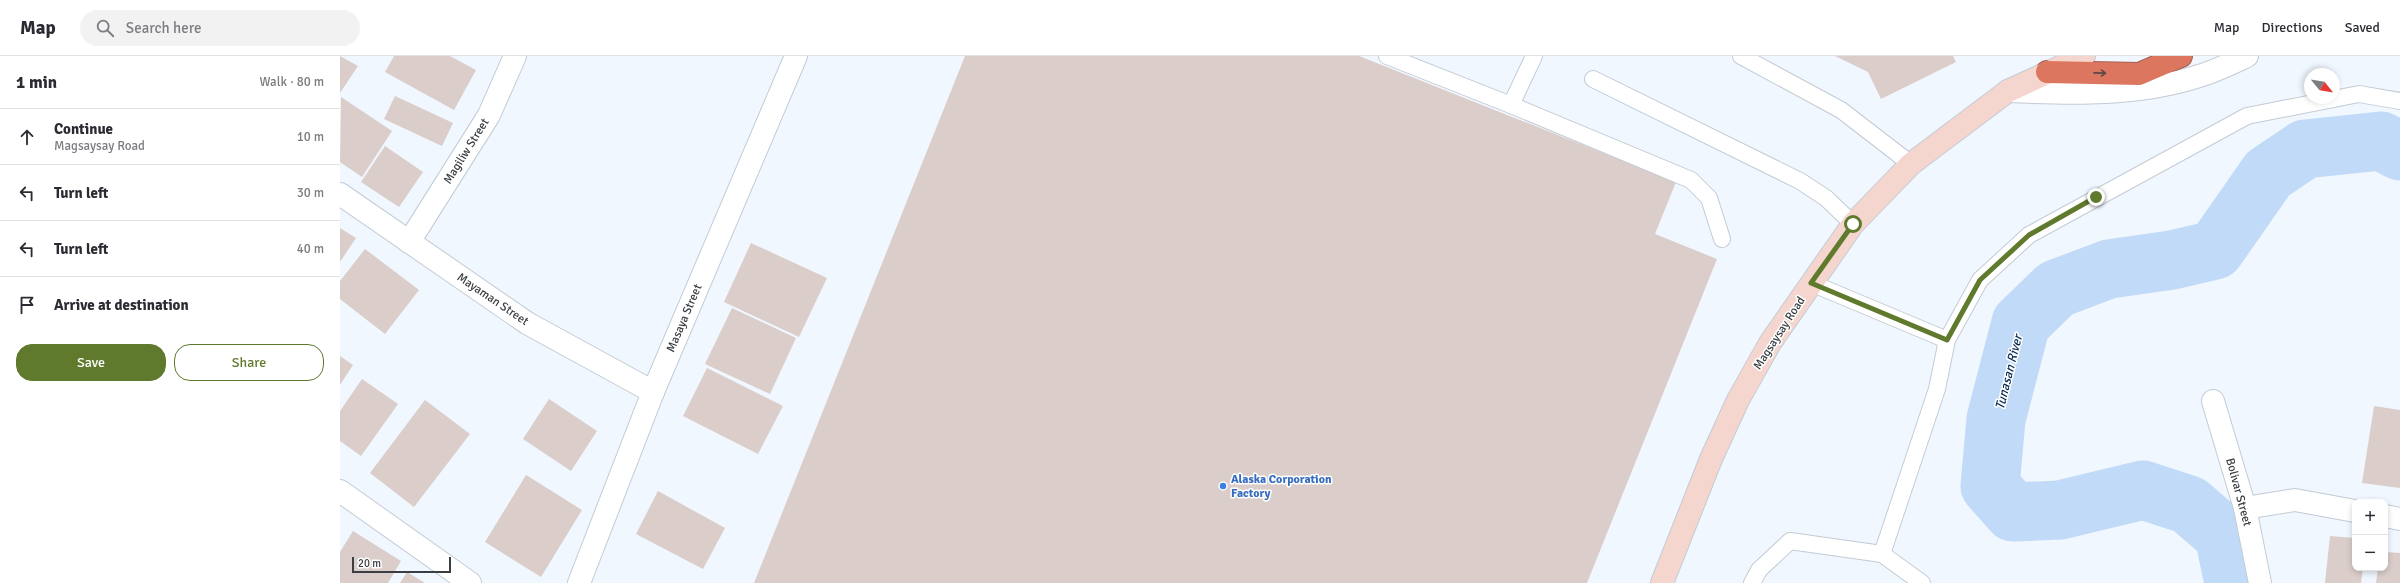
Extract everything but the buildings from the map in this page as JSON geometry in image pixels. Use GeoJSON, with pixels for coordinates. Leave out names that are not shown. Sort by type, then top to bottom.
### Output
{"type":"FeatureCollection","features":[{"type":"Feature","properties":{"kind":"highway"},"geometry":{"type":"LineString","coordinates":[[2047,72],[2139,74],[2181,56]]}},
{"type":"Feature","properties":{"kind":"main road"},"geometry":{"type":"LineString","coordinates":[[2047,72],[2064,56]]}},
{"type":"Feature","properties":{"kind":"main road","name":"Magsaysay Road"},"geometry":{"type":"LineString","coordinates":[[1662,583],[1711,459],[1738,400],[1770,343],[1853,224],[1911,164],[2008,91],[2084,56]]}},
{"type":"Feature","properties":{"kind":"street","name":"Magiliw Street"},"geometry":{"type":"LineString","coordinates":[[409,242],[489,114],[515,56]]}},
{"type":"Feature","properties":{"kind":"street","name":"Masaya Street"},"geometry":{"type":"LineString","coordinates":[[579,583],[653,392],[796,56]]}},
{"type":"Feature","properties":{"kind":"street"},"geometry":{"type":"LineString","coordinates":[[2008,91],[2086,94],[2141,89],[2199,76],[2247,56]]}},
{"type":"Feature","properties":{"kind":"street","name":"Mayaman Street"},"geometry":{"type":"LineString","coordinates":[[340,194],[527,323],[653,392]]}},
{"type":"Feature","properties":{"kind":"street","name":"Bolivar Street"},"geometry":{"type":"LineString","coordinates":[[2213,401],[2245,508],[2260,583]]}},
{"type":"Feature","properties":{"kind":"street"},"geometry":{"type":"LineString","coordinates":[[341,494],[470,583]]}},
{"type":"Feature","properties":{"kind":"street"},"geometry":{"type":"LineString","coordinates":[[2245,508],[2295,500],[2352,510]]}},
{"type":"Feature","properties":{"kind":"street"},"geometry":{"type":"LineString","coordinates":[[2388,516],[2400,518]]}},
{"type":"Feature","properties":{"kind":"lane"},"geometry":{"type":"LineString","coordinates":[[1387,56],[1511,105],[1691,180],[1709,198],[1722,239]]}},
{"type":"Feature","properties":{"kind":"lane"},"geometry":{"type":"LineString","coordinates":[[1511,105],[1534,56]]}},
{"type":"Feature","properties":{"kind":"lane"},"geometry":{"type":"LineString","coordinates":[[1742,56],[1841,110],[1911,164]]}},
{"type":"Feature","properties":{"kind":"lane"},"geometry":{"type":"LineString","coordinates":[[1593,79],[1800,181],[1826,198],[1853,224]]}},
{"type":"Feature","properties":{"kind":"lane"},"geometry":{"type":"LineString","coordinates":[[1882,554],[1937,389],[1947,340],[1980,280],[2029,235],[2247,116],[2359,94],[2400,101]]}},
{"type":"Feature","properties":{"kind":"lane"},"geometry":{"type":"LineString","coordinates":[[1811,283],[1947,340]]}},
{"type":"Feature","properties":{"kind":"lane"},"geometry":{"type":"LineString","coordinates":[[1752,583],[1759,570],[1790,541],[1882,554],[1922,583]]}},
{"type":"Feature","properties":{"kind":"waterway","name":"Tunasan River"},"geometry":{"type":"LineString","coordinates":[[2234,583],[2224,535],[2189,505],[2143,490],[2060,510],[2013,512],[1990,486],[1996,419],[2021,323],[2056,289],[2109,269],[2172,260],[2215,250],[2268,174],[2305,149],[2381,141],[2400,151]]}},
{"type":"Feature","properties":{"kind":"place","name":"Alaska Corporation Factory"},"geometry":{"type":"Point","coordinates":[1223,486]}},
{"type":"Feature","properties":{"kind":"route"},"geometry":{"type":"LineString","coordinates":[[1853,224],[1811,283],[1947,340],[1980,280],[2029,235],[2096,197]]}}]}
